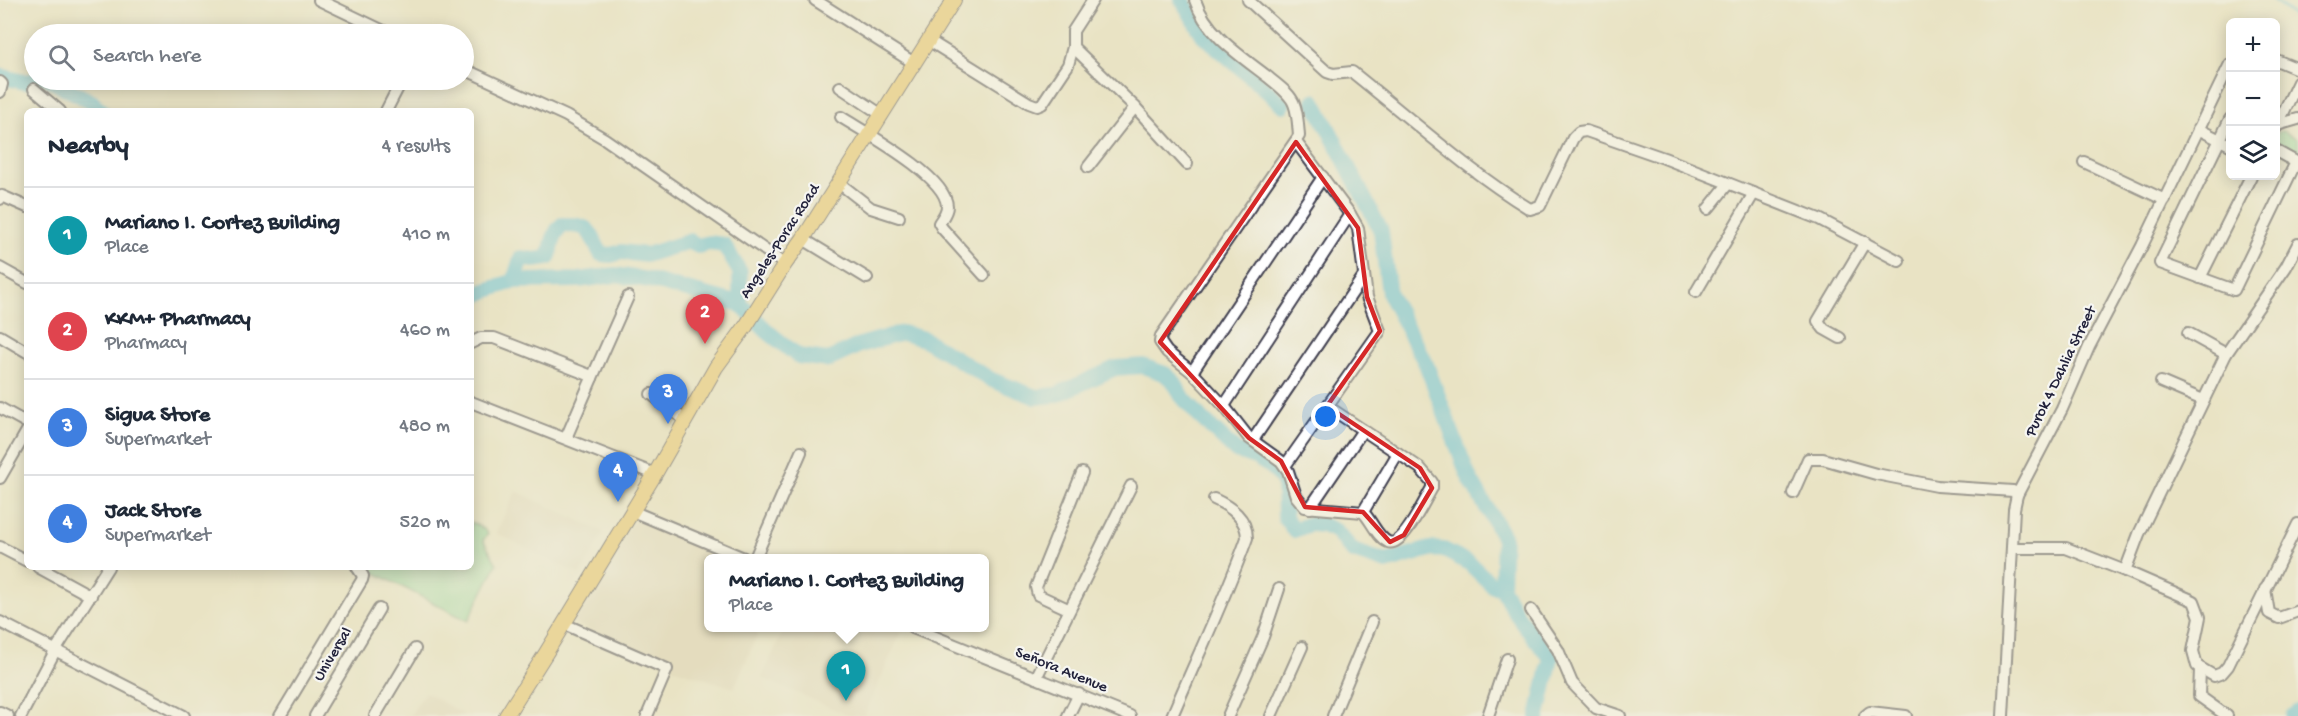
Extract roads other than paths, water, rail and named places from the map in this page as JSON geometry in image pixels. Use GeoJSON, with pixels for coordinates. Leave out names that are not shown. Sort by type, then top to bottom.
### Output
{"type":"FeatureCollection","features":[{"type":"Feature","properties":{"kind":"main road","name":"Angeles-Porac Road"},"geometry":{"type":"LineString","coordinates":[[506,716],[655,474],[716,367],[761,304],[954,0]]}},
{"type":"Feature","properties":{"kind":"street"},"geometry":{"type":"LineString","coordinates":[[319,0],[369,24]]}},
{"type":"Feature","properties":{"kind":"street"},"geometry":{"type":"LineString","coordinates":[[815,0],[914,63]]}},
{"type":"Feature","properties":{"kind":"street"},"geometry":{"type":"LineString","coordinates":[[928,40],[1037,106],[1042,104],[1068,64],[1073,47],[1073,31],[1093,0]]}},
{"type":"Feature","properties":{"kind":"street"},"geometry":{"type":"LineString","coordinates":[[1195,0],[1198,12],[1210,29],[1277,84],[1293,102],[1299,136],[1161,336],[1160,342],[1167,352],[1192,372],[1253,440],[1271,452],[1285,466],[1292,479],[1296,496],[1305,507],[1363,512],[1382,537],[1395,542],[1410,526],[1432,488],[1432,482],[1420,468],[1327,406]]}},
{"type":"Feature","properties":{"kind":"street"},"geometry":{"type":"LineString","coordinates":[[1248,0],[1327,72],[1333,74],[1352,72],[1475,171],[1530,208],[1540,206],[1573,138],[1579,132],[1586,131],[1819,219],[1899,261]]}},
{"type":"Feature","properties":{"kind":"street"},"geometry":{"type":"LineString","coordinates":[[1073,47],[1135,107],[1187,164]]}},
{"type":"Feature","properties":{"kind":"street"},"geometry":{"type":"LineString","coordinates":[[2280,62],[2298,69]]}},
{"type":"Feature","properties":{"kind":"street","name":"Purok 4 Dahlia Street"},"geometry":{"type":"LineString","coordinates":[[2004,716],[2014,509],[2017,495],[2062,409],[2089,347],[2165,200],[2226,72]]}},
{"type":"Feature","properties":{"kind":"street"},"geometry":{"type":"LineString","coordinates":[[474,74],[566,116],[605,139],[785,264]]}},
{"type":"Feature","properties":{"kind":"street"},"geometry":{"type":"LineString","coordinates":[[0,82],[2,84],[0,92]]}},
{"type":"Feature","properties":{"kind":"street"},"geometry":{"type":"LineString","coordinates":[[2280,118],[2298,82]]}},
{"type":"Feature","properties":{"kind":"street"},"geometry":{"type":"LineString","coordinates":[[840,87],[882,115]]}},
{"type":"Feature","properties":{"kind":"street"},"geometry":{"type":"LineString","coordinates":[[35,90],[56,108]]}},
{"type":"Feature","properties":{"kind":"street"},"geometry":{"type":"LineString","coordinates":[[388,108],[397,90]]}},
{"type":"Feature","properties":{"kind":"street"},"geometry":{"type":"LineString","coordinates":[[1088,167],[1135,107]]}},
{"type":"Feature","properties":{"kind":"street"},"geometry":{"type":"LineString","coordinates":[[841,117],[917,166],[934,183],[943,193],[947,204],[947,211],[939,223],[984,275]]}},
{"type":"Feature","properties":{"kind":"street"},"geometry":{"type":"LineString","coordinates":[[2280,125],[2298,119]]}},
{"type":"Feature","properties":{"kind":"street"},"geometry":{"type":"LineString","coordinates":[[2198,129],[2226,142],[2160,263],[2234,290],[2296,162],[2280,153]]}},
{"type":"Feature","properties":{"kind":"street"},"geometry":{"type":"LineString","coordinates":[[1285,466],[1380,331],[1367,297],[1358,228],[1296,142]]}},
{"type":"Feature","properties":{"kind":"street"},"geometry":{"type":"LineString","coordinates":[[2084,162],[2165,200]]}},
{"type":"Feature","properties":{"kind":"street"},"geometry":{"type":"LineString","coordinates":[[1192,372],[1323,177]]}},
{"type":"Feature","properties":{"kind":"street"},"geometry":{"type":"LineString","coordinates":[[2200,278],[2248,180]]}},
{"type":"Feature","properties":{"kind":"street"},"geometry":{"type":"LineString","coordinates":[[839,183],[871,208],[898,217]]}},
{"type":"Feature","properties":{"kind":"street"},"geometry":{"type":"LineString","coordinates":[[1708,208],[1728,184]]}},
{"type":"Feature","properties":{"kind":"street"},"geometry":{"type":"LineString","coordinates":[[1696,292],[1754,193]]}},
{"type":"Feature","properties":{"kind":"street"},"geometry":{"type":"LineString","coordinates":[[0,200],[2,196],[24,206]]}},
{"type":"Feature","properties":{"kind":"street"},"geometry":{"type":"LineString","coordinates":[[1224,406],[1350,214]]}},
{"type":"Feature","properties":{"kind":"street"},"geometry":{"type":"LineString","coordinates":[[803,239],[867,278]]}},
{"type":"Feature","properties":{"kind":"street"},"geometry":{"type":"LineString","coordinates":[[1840,338],[1824,329],[1818,321],[1865,242]]}},
{"type":"Feature","properties":{"kind":"street"},"geometry":{"type":"LineString","coordinates":[[2125,571],[2139,534],[2226,354],[2286,267],[2298,244]]}},
{"type":"Feature","properties":{"kind":"street"},"geometry":{"type":"LineString","coordinates":[[0,268],[24,281]]}},
{"type":"Feature","properties":{"kind":"street"},"geometry":{"type":"LineString","coordinates":[[1253,440],[1363,276]]}},
{"type":"Feature","properties":{"kind":"street"},"geometry":{"type":"LineString","coordinates":[[566,438],[628,297]]}},
{"type":"Feature","properties":{"kind":"street"},"geometry":{"type":"LineString","coordinates":[[2188,333],[2226,354]]}},
{"type":"Feature","properties":{"kind":"street"},"geometry":{"type":"LineString","coordinates":[[0,336],[24,350]]}},
{"type":"Feature","properties":{"kind":"street"},"geometry":{"type":"LineString","coordinates":[[474,342],[481,338],[494,338],[592,378]]}},
{"type":"Feature","properties":{"kind":"street"},"geometry":{"type":"LineString","coordinates":[[2161,382],[2203,400]]}},
{"type":"Feature","properties":{"kind":"street"},"geometry":{"type":"LineString","coordinates":[[651,394],[684,420]]}},
{"type":"Feature","properties":{"kind":"street"},"geometry":{"type":"LineString","coordinates":[[474,403],[655,474]]}},
{"type":"Feature","properties":{"kind":"street"},"geometry":{"type":"LineString","coordinates":[[0,408],[24,421]]}},
{"type":"Feature","properties":{"kind":"street"},"geometry":{"type":"LineString","coordinates":[[1310,508],[1363,430]]}},
{"type":"Feature","properties":{"kind":"street"},"geometry":{"type":"LineString","coordinates":[[0,477],[24,436]]}},
{"type":"Feature","properties":{"kind":"street"},"geometry":{"type":"LineString","coordinates":[[757,554],[801,452]]}},
{"type":"Feature","properties":{"kind":"street"},"geometry":{"type":"LineString","coordinates":[[1363,512],[1398,453]]}},
{"type":"Feature","properties":{"kind":"street"},"geometry":{"type":"LineString","coordinates":[[1793,493],[1808,459],[1822,459],[1876,474],[1936,486],[2013,491],[2017,495]]}},
{"type":"Feature","properties":{"kind":"street"},"geometry":{"type":"LineString","coordinates":[[1068,609],[1038,596],[1036,588],[1082,473]]}},
{"type":"Feature","properties":{"kind":"street"},"geometry":{"type":"LineString","coordinates":[[1036,678],[1068,609],[1131,486]]}},
{"type":"Feature","properties":{"kind":"street"},"geometry":{"type":"LineString","coordinates":[[1172,716],[1217,614],[1247,538],[1247,530],[1235,511],[1214,499]]}},
{"type":"Feature","properties":{"kind":"street"},"geometry":{"type":"LineString","coordinates":[[632,511],[734,554]]}},
{"type":"Feature","properties":{"kind":"street"},"geometry":{"type":"LineString","coordinates":[[2013,548],[2066,548],[2194,601],[2200,617],[2193,651],[2197,666],[2214,676],[2222,673],[2228,666],[2298,524]]}},
{"type":"Feature","properties":{"kind":"street"},"geometry":{"type":"LineString","coordinates":[[0,547],[24,559]]}},
{"type":"Feature","properties":{"kind":"street"},"geometry":{"type":"LineString","coordinates":[[43,570],[91,596]]}},
{"type":"Feature","properties":{"kind":"street"},"geometry":{"type":"LineString","coordinates":[[21,716],[55,651],[106,570]]}},
{"type":"Feature","properties":{"kind":"street"},"geometry":{"type":"LineString","coordinates":[[280,716],[362,580],[363,576],[359,570]]}},
{"type":"Feature","properties":{"kind":"street"},"geometry":{"type":"LineString","coordinates":[[1231,715],[1263,637],[1279,589]]}},
{"type":"Feature","properties":{"kind":"street"},"geometry":{"type":"LineString","coordinates":[[2265,589],[2269,613],[2279,618],[2298,611]]}},
{"type":"Feature","properties":{"kind":"street","name":"Universal"},"geometry":{"type":"LineString","coordinates":[[315,716],[379,609]]}},
{"type":"Feature","properties":{"kind":"street"},"geometry":{"type":"LineString","coordinates":[[1531,610],[1558,650],[1572,683],[1596,708],[1620,716]]}},
{"type":"Feature","properties":{"kind":"street"},"geometry":{"type":"LineString","coordinates":[[0,622],[184,716]]}},
{"type":"Feature","properties":{"kind":"street"},"geometry":{"type":"LineString","coordinates":[[1333,716],[1372,622]]}},
{"type":"Feature","properties":{"kind":"street"},"geometry":{"type":"LineString","coordinates":[[564,624],[667,669],[648,716]]}},
{"type":"Feature","properties":{"kind":"street","name":"Señora Avenue"},"geometry":{"type":"LineString","coordinates":[[925,632],[1130,716]]}},
{"type":"Feature","properties":{"kind":"street"},"geometry":{"type":"LineString","coordinates":[[1271,716],[1302,646]]}},
{"type":"Feature","properties":{"kind":"street"},"geometry":{"type":"LineString","coordinates":[[375,716],[415,649]]}},
{"type":"Feature","properties":{"kind":"street"},"geometry":{"type":"LineString","coordinates":[[1488,716],[1507,659]]}},
{"type":"Feature","properties":{"kind":"street"},"geometry":{"type":"LineString","coordinates":[[2200,669],[2199,696],[2227,716]]}},
{"type":"Feature","properties":{"kind":"street"},"geometry":{"type":"LineString","coordinates":[[1068,716],[1079,694]]}},
{"type":"Feature","properties":{"kind":"street"},"geometry":{"type":"LineString","coordinates":[[0,712],[8,716]]}},
{"type":"Feature","properties":{"kind":"street"},"geometry":{"type":"LineString","coordinates":[[1865,716],[1869,712],[1906,716]]}},
{"type":"Feature","properties":{"kind":"waterway"},"geometry":{"type":"LineString","coordinates":[[1182,0],[1203,35],[1283,105]]}},
{"type":"Feature","properties":{"kind":"waterway"},"geometry":{"type":"LineString","coordinates":[[2274,0],[2298,19]]}},
{"type":"Feature","properties":{"kind":"waterway"},"geometry":{"type":"LineString","coordinates":[[0,76],[24,82]]}},
{"type":"Feature","properties":{"kind":"waterway"},"geometry":{"type":"LineString","coordinates":[[69,90],[99,108]]}},
{"type":"Feature","properties":{"kind":"waterway"},"geometry":{"type":"LineString","coordinates":[[1314,101],[1381,231],[1389,294],[1426,364],[1468,475],[1504,538],[1502,587]]}},
{"type":"Feature","properties":{"kind":"waterway"},"geometry":{"type":"LineString","coordinates":[[474,296],[514,281],[521,258],[534,260],[548,258],[558,229],[562,225],[572,225],[588,230],[601,254],[611,255],[622,252],[646,255],[690,241],[698,246],[709,243],[724,245],[740,272],[740,304],[768,332],[798,356],[828,360],[860,345],[902,333],[924,339],[992,380],[1036,397],[1056,395],[1115,368],[1143,366],[1165,374],[1175,383],[1180,394],[1199,416],[1236,451],[1255,457],[1272,467],[1284,481],[1285,518],[1294,530],[1310,524],[1322,525],[1336,531],[1353,551],[1386,562],[1430,549],[1444,550],[1469,563],[1493,586],[1502,587],[1517,615],[1551,658],[1538,716]]}},
{"type":"Feature","properties":{"kind":"waterway"},"geometry":{"type":"LineString","coordinates":[[514,281],[579,280],[615,275],[649,280],[740,304]]}},
{"type":"Feature","properties":{"kind":"waterway"},"geometry":{"type":"LineString","coordinates":[[2293,716],[2298,712]]}},
{"type":"Feature","properties":{"kind":"place","name":"KKM+ Pharmacy"},"geometry":{"type":"Point","coordinates":[705,344]}},
{"type":"Feature","properties":{"kind":"place","name":"Sigua Store"},"geometry":{"type":"Point","coordinates":[668,424]}},
{"type":"Feature","properties":{"kind":"place","name":"Jack Store"},"geometry":{"type":"Point","coordinates":[618,502]}},
{"type":"Feature","properties":{"kind":"place","name":"Mariano I. Cortez Building"},"geometry":{"type":"Point","coordinates":[846,701]}}]}
